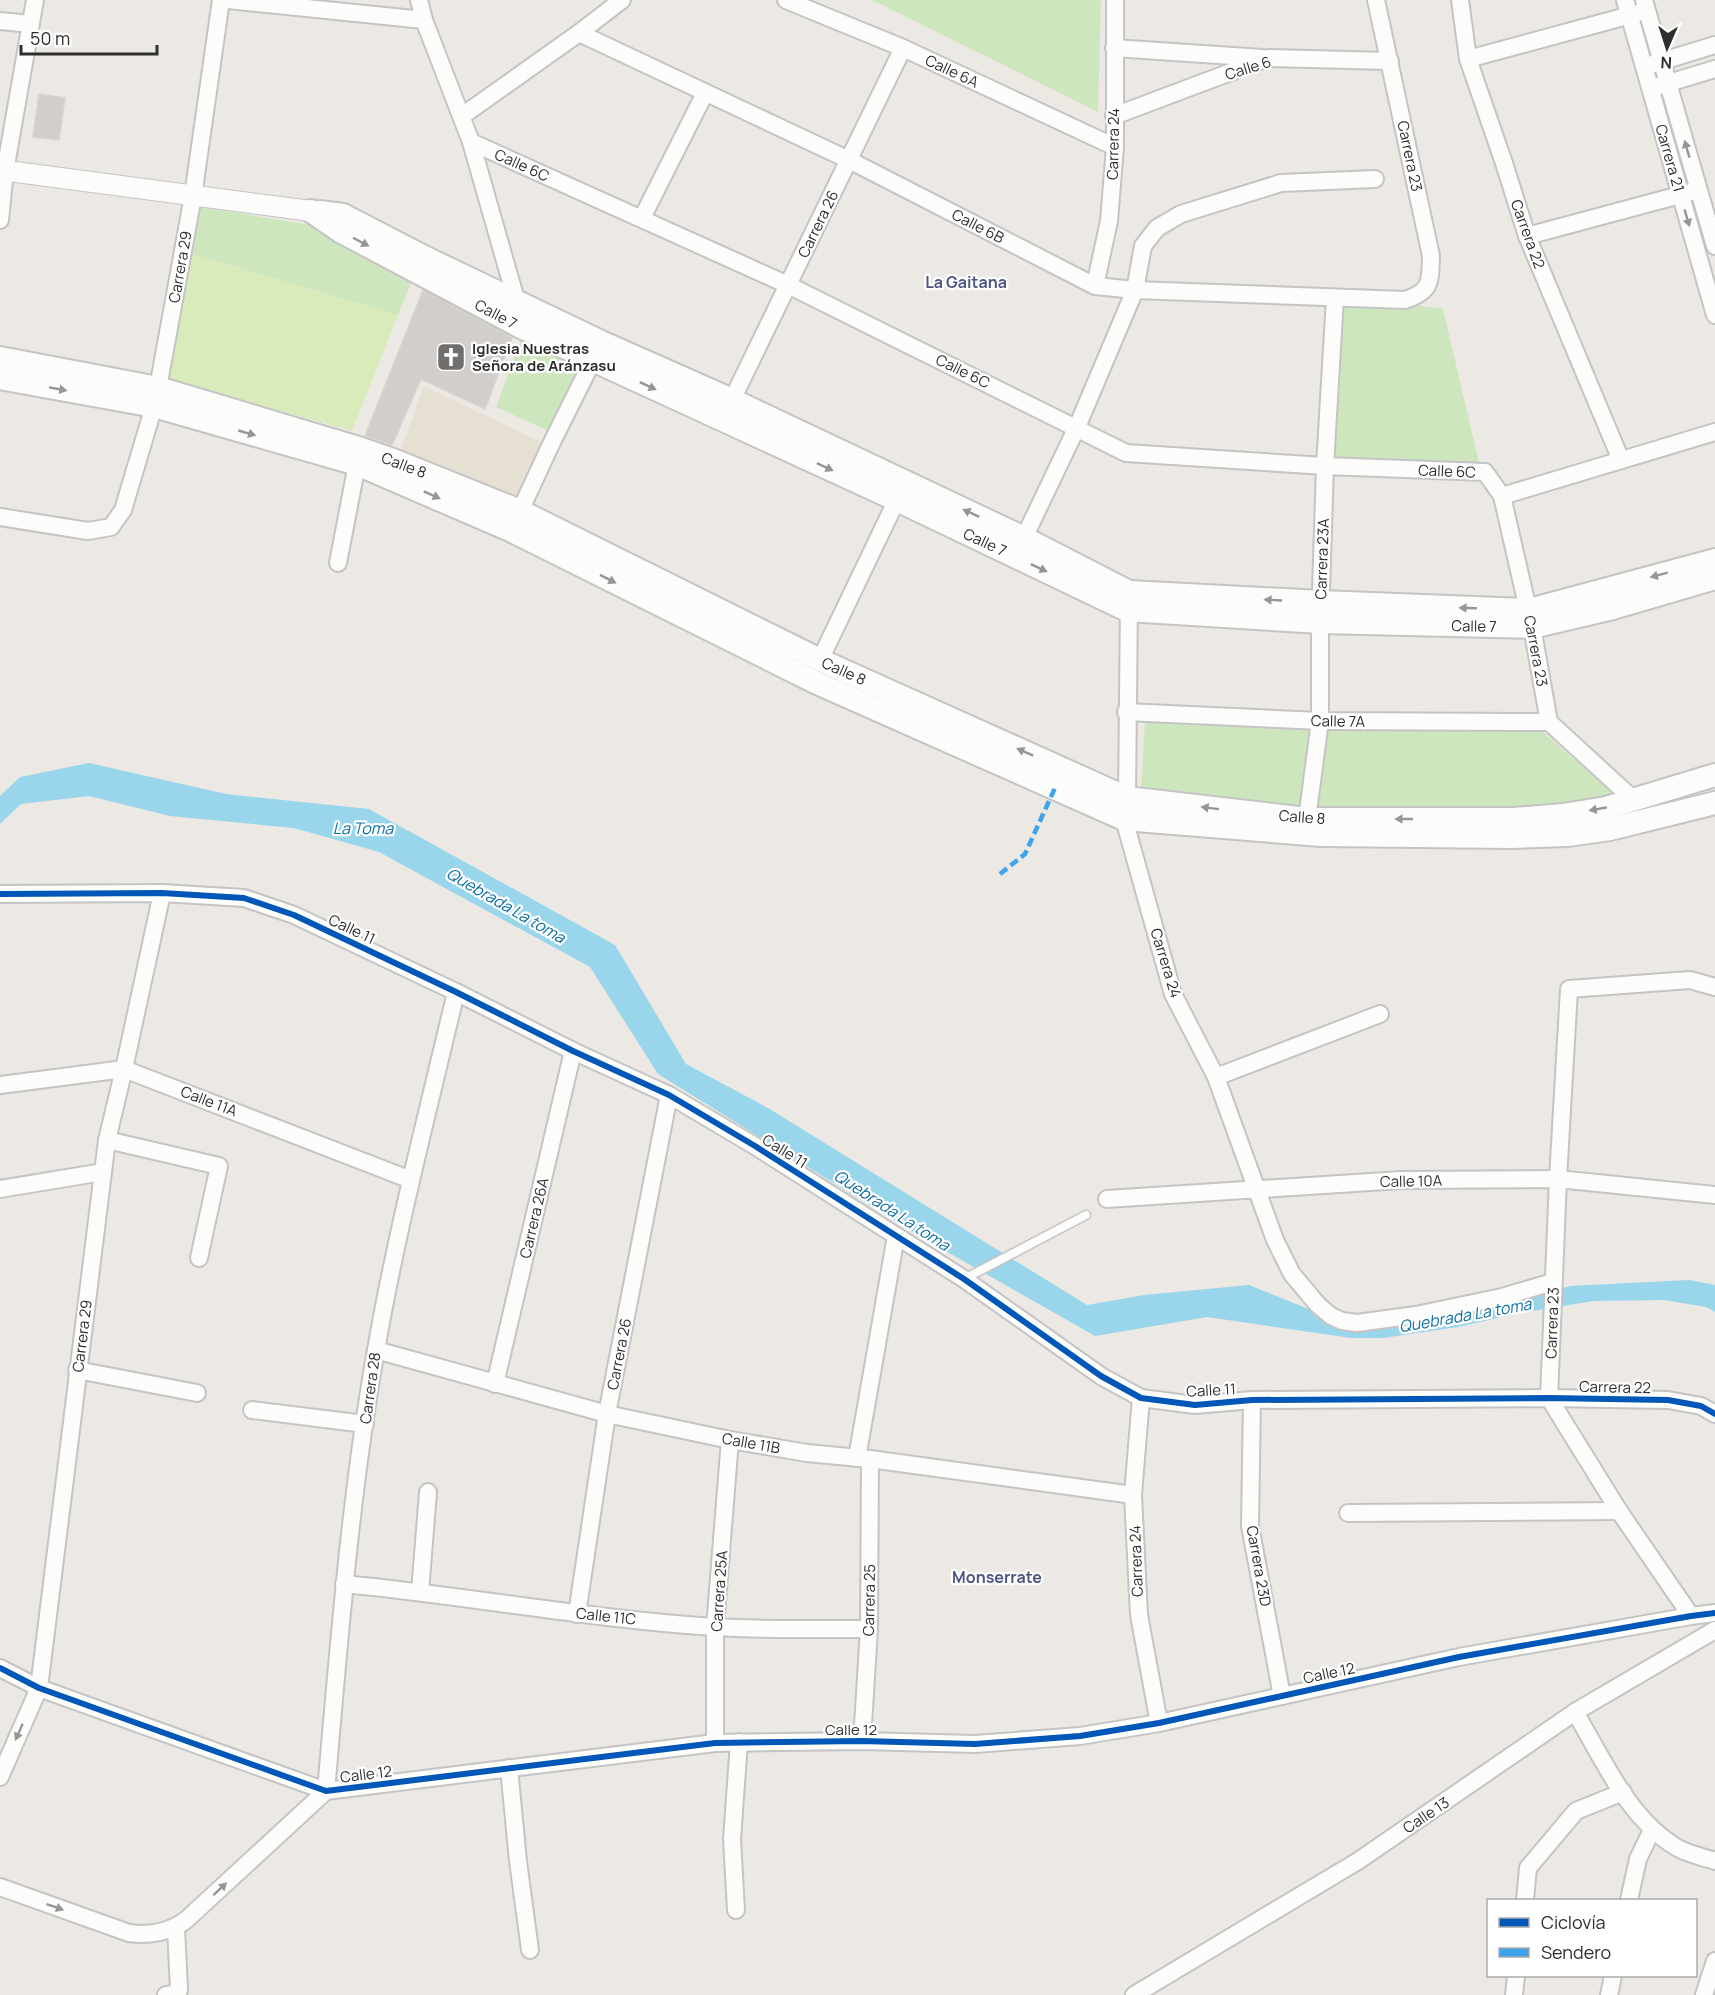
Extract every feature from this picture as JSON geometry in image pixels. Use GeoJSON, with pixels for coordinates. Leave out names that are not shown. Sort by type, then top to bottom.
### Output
{"type":"FeatureCollection","features":[{"type":"Feature","properties":{"kind":"main road","name":"Calle 7"},"geometry":{"type":"LineString","coordinates":[[311,211],[343,215],[518,302],[597,352],[901,491],[1128,601],[1321,612],[1530,619],[1613,608],[1715,578]]}},
{"type":"Feature","properties":{"kind":"main road","name":"Calle 7"},"geometry":{"type":"LineString","coordinates":[[311,211],[340,231],[521,327],[732,400],[901,491],[1024,538],[1128,601]]}},
{"type":"Feature","properties":{"kind":"main road","name":"Calle 8"},"geometry":{"type":"LineString","coordinates":[[0,358],[355,447],[393,460],[520,511],[1125,809],[1307,819],[1514,819],[1606,808],[1715,775]]}},
{"type":"Feature","properties":{"kind":"main road","name":"Calle 8"},"geometry":{"type":"LineString","coordinates":[[0,378],[156,397],[357,464],[510,530],[815,682],[1125,809],[1321,835],[1512,837],[1568,835],[1610,829],[1714,808]]}},
{"type":"Feature","properties":{"kind":"main road","name":"Calle 7"},"geometry":{"type":"LineString","coordinates":[[1530,619],[1715,560]]}},
{"type":"Feature","properties":{"kind":"street"},"geometry":{"type":"LineString","coordinates":[[0,220],[3,170],[35,0]]}},
{"type":"Feature","properties":{"kind":"street","name":"Carrera 29"},"geometry":{"type":"LineString","coordinates":[[0,517],[88,531],[111,527],[123,510],[156,397],[193,196],[221,0]]}},
{"type":"Feature","properties":{"kind":"street"},"geometry":{"type":"LineString","coordinates":[[228,0],[424,20]]}},
{"type":"Feature","properties":{"kind":"street"},"geometry":{"type":"LineString","coordinates":[[419,0],[424,20],[471,142],[518,302],[521,327]]}},
{"type":"Feature","properties":{"kind":"street"},"geometry":{"type":"LineString","coordinates":[[462,116],[622,0]]}},
{"type":"Feature","properties":{"kind":"street","name":"Calle 6A"},"geometry":{"type":"LineString","coordinates":[[786,0],[903,48],[1115,147]]}},
{"type":"Feature","properties":{"kind":"street","name":"Carrera 24"},"geometry":{"type":"LineString","coordinates":[[1095,286],[1109,221],[1115,147],[1115,0]]}},
{"type":"Feature","properties":{"kind":"street","name":"Carrera 23"},"geometry":{"type":"LineString","coordinates":[[1376,0],[1431,255],[1431,276],[1426,288],[1420,295],[1405,300]]}},
{"type":"Feature","properties":{"kind":"street","name":"Carrera 22"},"geometry":{"type":"LineString","coordinates":[[1460,0],[1468,59],[1527,236],[1621,460]]}},
{"type":"Feature","properties":{"kind":"street"},"geometry":{"type":"LineString","coordinates":[[1468,59],[1627,8],[1646,5]]}},
{"type":"Feature","properties":{"kind":"street","name":"Carrera 21"},"geometry":{"type":"LineString","coordinates":[[1646,5],[1715,246]]}},
{"type":"Feature","properties":{"kind":"street","name":"Carrera 21"},"geometry":{"type":"LineString","coordinates":[[1627,8],[1713,298],[1715,315]]}},
{"type":"Feature","properties":{"kind":"street"},"geometry":{"type":"LineString","coordinates":[[0,21],[31,24]]}},
{"type":"Feature","properties":{"kind":"street","name":"Calle 6B"},"geometry":{"type":"LineString","coordinates":[[579,33],[849,160],[1095,286],[1135,290],[1405,300]]}},
{"type":"Feature","properties":{"kind":"street"},"geometry":{"type":"LineString","coordinates":[[1644,66],[1715,45]]}},
{"type":"Feature","properties":{"kind":"street","name":"Carrera 26"},"geometry":{"type":"LineString","coordinates":[[732,400],[903,48]]}},
{"type":"Feature","properties":{"kind":"street"},"geometry":{"type":"LineString","coordinates":[[1114,48],[1268,58]]}},
{"type":"Feature","properties":{"kind":"street","name":"Calle 6"},"geometry":{"type":"LineString","coordinates":[[1114,116],[1268,58],[1390,62]]}},
{"type":"Feature","properties":{"kind":"street"},"geometry":{"type":"LineString","coordinates":[[1650,88],[1715,69]]}},
{"type":"Feature","properties":{"kind":"street"},"geometry":{"type":"LineString","coordinates":[[642,218],[705,93]]}},
{"type":"Feature","properties":{"kind":"street","name":"Calle 6C"},"geometry":{"type":"LineString","coordinates":[[471,142],[788,285],[1126,453],[1325,466],[1485,472]]}},
{"type":"Feature","properties":{"kind":"street","name":"Calle 7"},"geometry":{"type":"LineString","coordinates":[[3,170],[311,211]]}},
{"type":"Feature","properties":{"kind":"street"},"geometry":{"type":"LineString","coordinates":[[1024,538],[1077,427],[1135,290],[1143,246],[1157,228],[1181,214],[1281,183],[1375,179]]}},
{"type":"Feature","properties":{"kind":"street"},"geometry":{"type":"LineString","coordinates":[[1527,236],[1699,190]]}},
{"type":"Feature","properties":{"kind":"street","name":"Carrera 23A"},"geometry":{"type":"LineString","coordinates":[[1307,819],[1320,721],[1325,466],[1335,298]]}},
{"type":"Feature","properties":{"kind":"street"},"geometry":{"type":"LineString","coordinates":[[520,511],[597,352]]}},
{"type":"Feature","properties":{"kind":"street"},"geometry":{"type":"LineString","coordinates":[[1502,496],[1715,432]]}},
{"type":"Feature","properties":{"kind":"street"},"geometry":{"type":"LineString","coordinates":[[338,563],[357,464]]}},
{"type":"Feature","properties":{"kind":"street","name":"Carrera 23"},"geometry":{"type":"LineString","coordinates":[[1485,472],[1502,496],[1530,619],[1549,722]]}},
{"type":"Feature","properties":{"kind":"street"},"geometry":{"type":"LineString","coordinates":[[820,660],[901,491]]}},
{"type":"Feature","properties":{"kind":"street","name":"Carrera 24"},"geometry":{"type":"LineString","coordinates":[[1128,601],[1125,809],[1173,994],[1216,1077],[1275,1240],[1292,1274],[1318,1305],[1331,1316],[1357,1323],[1438,1311],[1502,1297],[1553,1282]]}},
{"type":"Feature","properties":{"kind":"street","name":"Calle 7A"},"geometry":{"type":"LineString","coordinates":[[1126,712],[1320,721],[1549,722]]}},
{"type":"Feature","properties":{"kind":"street"},"geometry":{"type":"LineString","coordinates":[[1549,722],[1634,800]]}},
{"type":"Feature","properties":{"kind":"street","name":"Carrera 29"},"geometry":{"type":"LineString","coordinates":[[0,1777],[39,1688],[107,1140],[162,892]]}},
{"type":"Feature","properties":{"kind":"street","name":"Calle 11"},"geometry":{"type":"LineString","coordinates":[[0,894],[162,892],[244,898],[284,912],[669,1095],[755,1146],[896,1236],[964,1280],[1101,1376],[1141,1398],[1195,1405],[1252,1400],[1549,1398]]}},
{"type":"Feature","properties":{"kind":"street","name":"Carrera 23"},"geometry":{"type":"LineString","coordinates":[[1549,1398],[1569,989],[1690,980],[1715,987]]}},
{"type":"Feature","properties":{"kind":"street","name":"Carrera 28"},"geometry":{"type":"LineString","coordinates":[[326,1791],[344,1584],[376,1350],[411,1180],[456,992]]}},
{"type":"Feature","properties":{"kind":"street"},"geometry":{"type":"LineString","coordinates":[[1216,1077],[1380,1014]]}},
{"type":"Feature","properties":{"kind":"street","name":"Carrera 26A"},"geometry":{"type":"LineString","coordinates":[[495,1384],[573,1051]]}},
{"type":"Feature","properties":{"kind":"street","name":"Calle 11A"},"geometry":{"type":"LineString","coordinates":[[0,1085],[124,1069],[411,1180]]}},
{"type":"Feature","properties":{"kind":"street","name":"Carrera 26"},"geometry":{"type":"LineString","coordinates":[[577,1614],[608,1414],[669,1095]]}},
{"type":"Feature","properties":{"kind":"street"},"geometry":{"type":"LineString","coordinates":[[107,1140],[219,1166],[199,1258]]}},
{"type":"Feature","properties":{"kind":"street"},"geometry":{"type":"LineString","coordinates":[[0,1189],[103,1172]]}},
{"type":"Feature","properties":{"kind":"street","name":"Calle 10A"},"geometry":{"type":"LineString","coordinates":[[1107,1198],[1401,1180],[1558,1179],[1715,1195]]}},
{"type":"Feature","properties":{"kind":"street","name":"Carrera 25"},"geometry":{"type":"LineString","coordinates":[[862,1741],[869,1629],[863,1459],[896,1236]]}},
{"type":"Feature","properties":{"kind":"street","name":"Calle 11B"},"geometry":{"type":"LineString","coordinates":[[376,1350],[608,1414],[730,1440],[807,1453],[1133,1495]]}},
{"type":"Feature","properties":{"kind":"street"},"geometry":{"type":"LineString","coordinates":[[77,1370],[197,1393]]}},
{"type":"Feature","properties":{"kind":"street","name":"Carrera 24"},"geometry":{"type":"LineString","coordinates":[[1141,1398],[1133,1495],[1139,1615],[1159,1723]]}},
{"type":"Feature","properties":{"kind":"street"},"geometry":{"type":"LineString","coordinates":[[1549,1398],[1619,1511],[1691,1616]]}},
{"type":"Feature","properties":{"kind":"street","name":"Carrera 22"},"geometry":{"type":"LineString","coordinates":[[1549,1398],[1668,1400],[1701,1406],[1715,1414]]}},
{"type":"Feature","properties":{"kind":"street","name":"Carrera 23D"},"geometry":{"type":"LineString","coordinates":[[1252,1400],[1250,1526],[1282,1696]]}},
{"type":"Feature","properties":{"kind":"street"},"geometry":{"type":"LineString","coordinates":[[252,1410],[365,1424]]}},
{"type":"Feature","properties":{"kind":"street","name":"Carrera 25A"},"geometry":{"type":"LineString","coordinates":[[715,1743],[716,1627],[730,1440]]}},
{"type":"Feature","properties":{"kind":"street"},"geometry":{"type":"LineString","coordinates":[[420,1592],[428,1492]]}},
{"type":"Feature","properties":{"kind":"street"},"geometry":{"type":"LineString","coordinates":[[1348,1512],[1619,1511]]}},
{"type":"Feature","properties":{"kind":"street","name":"Calle 11C"},"geometry":{"type":"LineString","coordinates":[[344,1584],[577,1614],[716,1627],[869,1629]]}},
{"type":"Feature","properties":{"kind":"street","name":"Calle 12"},"geometry":{"type":"LineString","coordinates":[[0,1668],[39,1688],[326,1791],[715,1743],[862,1741],[975,1744],[1080,1736],[1159,1723],[1458,1657],[1715,1613]]}},
{"type":"Feature","properties":{"kind":"street","name":"Calle 13"},"geometry":{"type":"LineString","coordinates":[[1134,1995],[1358,1861],[1575,1712],[1715,1630]]}},
{"type":"Feature","properties":{"kind":"street"},"geometry":{"type":"LineString","coordinates":[[1575,1712],[1623,1792],[1652,1830],[1678,1849],[1715,1861]]}},
{"type":"Feature","properties":{"kind":"street"},"geometry":{"type":"LineString","coordinates":[[736,1910],[732,1839],[739,1742]]}},
{"type":"Feature","properties":{"kind":"street"},"geometry":{"type":"LineString","coordinates":[[509,1768],[530,1950]]}},
{"type":"Feature","properties":{"kind":"street"},"geometry":{"type":"LineString","coordinates":[[0,1887],[129,1933],[152,1934],[176,1928],[326,1791]]}},
{"type":"Feature","properties":{"kind":"street"},"geometry":{"type":"LineString","coordinates":[[1525,1899],[1528,1868],[1576,1811],[1623,1792]]}},
{"type":"Feature","properties":{"kind":"street"},"geometry":{"type":"LineString","coordinates":[[1629,1899],[1638,1859],[1652,1830]]}},
{"type":"Feature","properties":{"kind":"street"},"geometry":{"type":"LineString","coordinates":[[166,1995],[177,1993],[179,1990],[176,1928]]}},
{"type":"Feature","properties":{"kind":"street"},"geometry":{"type":"LineString","coordinates":[[1704,1995],[1715,1961]]}},
{"type":"Feature","properties":{"kind":"street"},"geometry":{"type":"LineString","coordinates":[[1514,1995],[1516,1977]]}},
{"type":"Feature","properties":{"kind":"street"},"geometry":{"type":"LineString","coordinates":[[1609,1995],[1613,1977]]}},
{"type":"Feature","properties":{"kind":"lane"},"geometry":{"type":"LineString","coordinates":[[964,1280],[1086,1215]]}},
{"type":"Feature","properties":{"kind":"shaded area"},"geometry":{"type":"Polygon","coordinates":[[[424,386],[543,443],[515,503],[400,452],[424,386]]]}},
{"type":"Feature","properties":{"kind":"green space"},"geometry":{"type":"Polygon","coordinates":[[[872,0],[1101,0],[1098,112],[872,0]]]}},
{"type":"Feature","properties":{"kind":"green space"},"geometry":{"type":"Polygon","coordinates":[[[200,207],[311,225],[413,278],[398,315],[192,254],[200,207]]]}},
{"type":"Feature","properties":{"kind":"green space"},"geometry":{"type":"Polygon","coordinates":[[[192,254],[398,315],[352,431],[169,379],[192,254]]]}},
{"type":"Feature","properties":{"kind":"green space"},"geometry":{"type":"Polygon","coordinates":[[[1338,302],[1405,304],[1443,309],[1480,467],[1329,460],[1338,302]]]}},
{"type":"Feature","properties":{"kind":"green space"},"geometry":{"type":"Polygon","coordinates":[[[523,335],[586,364],[551,432],[496,407],[523,335]]]}},
{"type":"Feature","properties":{"kind":"green space"},"geometry":{"type":"Polygon","coordinates":[[[1145,722],[1323,730],[1542,731],[1612,792],[1598,800],[1513,811],[1308,807],[1141,792],[1145,722]]]}},
{"type":"Feature","properties":{"kind":"water","name":"La Toma"},"geometry":{"type":"Polygon","coordinates":[[[89,763],[226,794],[369,809],[615,945],[686,1064],[768,1108],[1087,1305],[1144,1295],[1249,1285],[1351,1326],[1530,1297],[1570,1286],[1689,1280],[1715,1285],[1715,1312],[1706,1307],[1664,1300],[1593,1301],[1515,1314],[1458,1327],[1383,1338],[1351,1338],[1207,1317],[1095,1336],[921,1237],[658,1074],[590,967],[379,852],[294,828],[170,816],[89,796],[21,804],[0,824],[0,796],[20,777],[89,763]]]}},
{"type":"Feature","properties":{"kind":"building"},"geometry":{"type":"Polygon","coordinates":[[[39,94],[65,98],[59,140],[33,137],[39,94]]]}},
{"type":"Feature","properties":{"kind":"building","name":"Iglesia Nuestras Señora de Aránzasu"},"geometry":{"type":"Polygon","coordinates":[[[423,290],[512,338],[485,409],[421,379],[392,445],[365,436],[423,290]]]}},
{"type":"Feature","properties":{"kind":"marked path"},"geometry":{"type":"LineString","coordinates":[[1000,874],[1025,854],[1055,788]]}},
{"type":"Feature","properties":{"kind":"cycle path"},"geometry":{"type":"LineString","coordinates":[[0,894],[162,893],[244,898],[294,915],[573,1051],[669,1095],[755,1146],[964,1279],[1101,1376],[1141,1398],[1195,1405],[1252,1400],[1549,1398],[1668,1400],[1701,1406],[1715,1414]]}},
{"type":"Feature","properties":{"kind":"cycle path"},"geometry":{"type":"LineString","coordinates":[[0,1668],[39,1688],[326,1791],[715,1743],[862,1741],[975,1744],[1080,1736],[1159,1723],[1459,1657],[1715,1613]]}},
{"type":"Feature","properties":{"kind":"place","name":"Iglesia Nuestras Señora de Aránzasu"},"geometry":{"type":"Point","coordinates":[451,357]}},
{"type":"Feature","properties":{"kind":"district","name":"La Gaitana"},"geometry":{"type":"Point","coordinates":[966,282]}},
{"type":"Feature","properties":{"kind":"district","name":"Monserrate"},"geometry":{"type":"Point","coordinates":[997,1577]}},
{"type":"Feature","properties":{"kind":"water label","name":"Quebrada La toma"},"geometry":{"type":"Point","coordinates":[506,905]}},
{"type":"Feature","properties":{"kind":"water label","name":"Quebrada La toma"},"geometry":{"type":"Point","coordinates":[892,1210]}},
{"type":"Feature","properties":{"kind":"water label","name":"Quebrada La toma"},"geometry":{"type":"Point","coordinates":[1465,1315]}}]}
